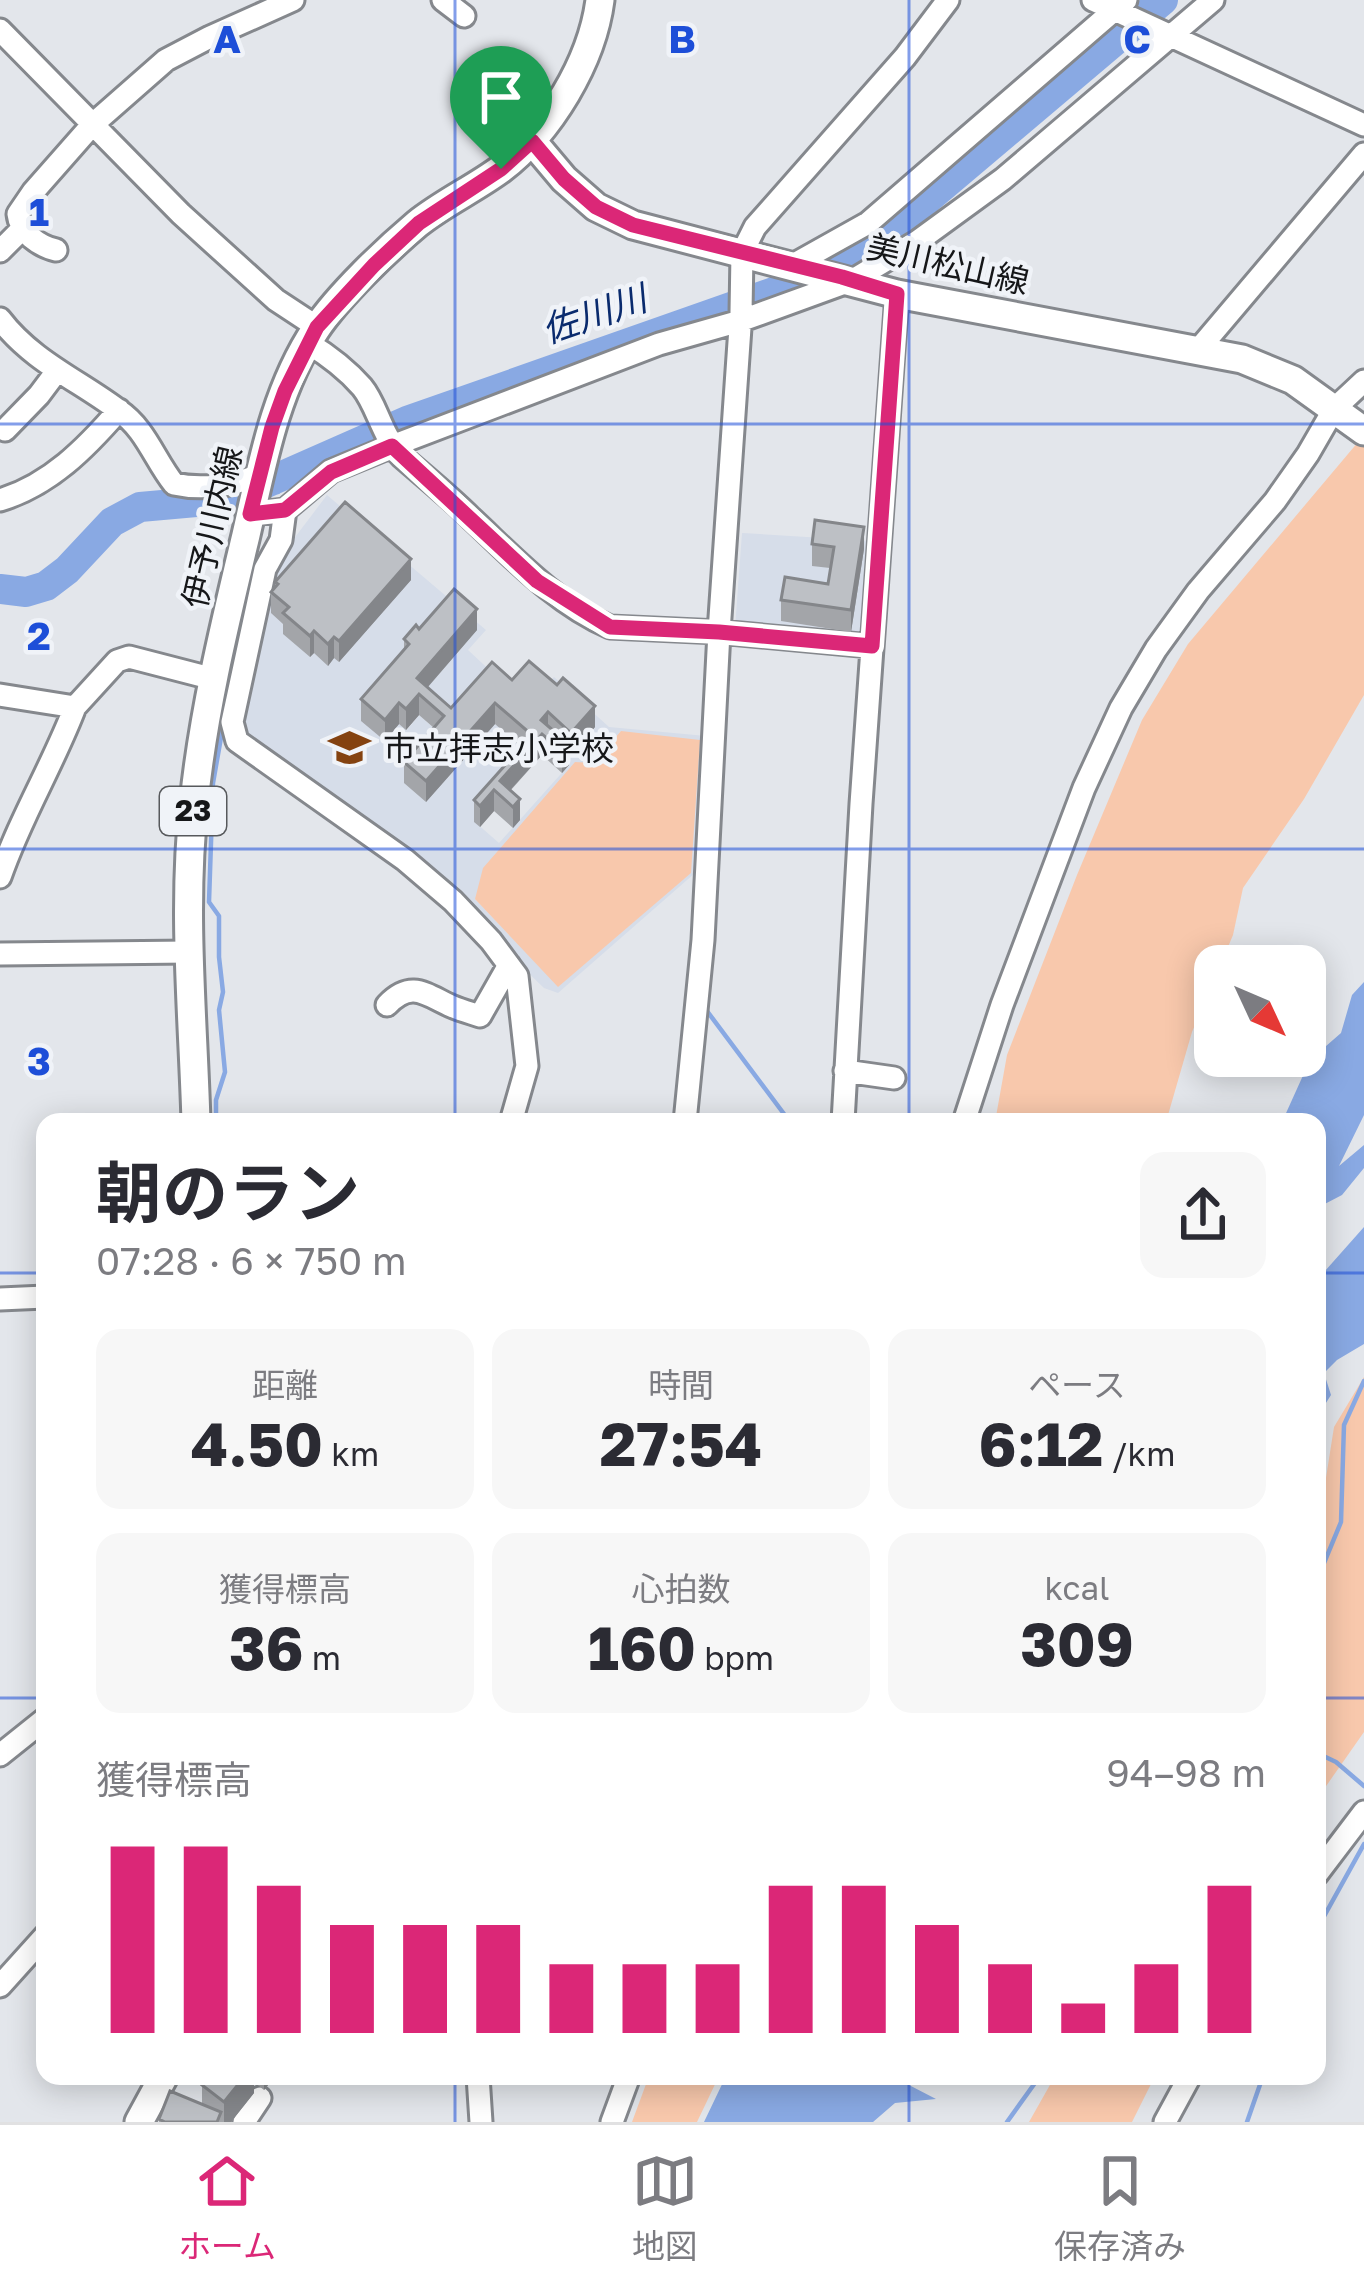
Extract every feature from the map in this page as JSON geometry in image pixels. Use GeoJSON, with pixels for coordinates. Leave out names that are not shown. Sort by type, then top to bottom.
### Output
{"type":"FeatureCollection","features":[{"type":"Feature","properties":{"kind":"main road","name":"伊予川内線"},"geometry":{"type":"LineString","coordinates":[[196,1113],[190,952],[194,802],[214,679],[278,409],[313,335],[374,265],[419,223],[501,169],[532,141],[574,82],[600,0]]}},
{"type":"Feature","properties":{"kind":"main road","name":"美川松山線"},"geometry":{"type":"LineString","coordinates":[[532,141],[596,207],[633,225],[897,294],[1243,359],[1293,380],[1349,420]]}},
{"type":"Feature","properties":{"kind":"main road"},"geometry":{"type":"LineString","coordinates":[[139,2122],[159,2085]]}},
{"type":"Feature","properties":{"kind":"street"},"geometry":{"type":"LineString","coordinates":[[56,250],[41,245],[22,228],[18,214],[92,125],[178,52],[293,0]]}},
{"type":"Feature","properties":{"kind":"street"},"geometry":{"type":"LineString","coordinates":[[442,0],[464,16]]}},
{"type":"Feature","properties":{"kind":"street"},"geometry":{"type":"LineString","coordinates":[[686,1113],[703,940],[742,253],[755,227],[905,57],[948,0]]}},
{"type":"Feature","properties":{"kind":"street"},"geometry":{"type":"LineString","coordinates":[[514,1113],[527,1066],[517,976],[509,965],[452,901],[405,860],[233,734],[265,569],[281,539],[285,510],[331,472],[387,437],[848,279],[918,241],[1003,179],[1165,34],[1214,0]]}},
{"type":"Feature","properties":{"kind":"street"},"geometry":{"type":"LineString","coordinates":[[796,266],[868,223],[1114,6],[1364,125]]}},
{"type":"Feature","properties":{"kind":"street"},"geometry":{"type":"LineString","coordinates":[[1,34],[181,214],[313,335],[364,389],[387,437],[537,581],[610,627],[872,646]]}},
{"type":"Feature","properties":{"kind":"street"},"geometry":{"type":"LineString","coordinates":[[1198,350],[1364,154]]}},
{"type":"Feature","properties":{"kind":"street"},"geometry":{"type":"LineString","coordinates":[[0,251],[22,228]]}},
{"type":"Feature","properties":{"kind":"street"},"geometry":{"type":"LineString","coordinates":[[843,1113],[897,294]]}},
{"type":"Feature","properties":{"kind":"street"},"geometry":{"type":"LineString","coordinates":[[0,319],[57,371],[119,410],[148,439],[174,484],[230,484],[285,510]]}},
{"type":"Feature","properties":{"kind":"street"},"geometry":{"type":"LineString","coordinates":[[5,430],[57,371]]}},
{"type":"Feature","properties":{"kind":"street"},"geometry":{"type":"LineString","coordinates":[[967,1113],[1075,810],[1121,708],[1198,591],[1349,420],[1364,381]]}},
{"type":"Feature","properties":{"kind":"street"},"geometry":{"type":"LineString","coordinates":[[0,500],[32,488],[60,469],[119,410]]}},
{"type":"Feature","properties":{"kind":"street"},"geometry":{"type":"LineString","coordinates":[[0,877],[75,707],[117,661],[129,657],[214,679]]}},
{"type":"Feature","properties":{"kind":"street"},"geometry":{"type":"LineString","coordinates":[[0,695],[75,707]]}},
{"type":"Feature","properties":{"kind":"street"},"geometry":{"type":"LineString","coordinates":[[0,954],[190,952]]}},
{"type":"Feature","properties":{"kind":"street"},"geometry":{"type":"LineString","coordinates":[[387,1005],[403,993],[418,990],[480,1016],[509,965]]}},
{"type":"Feature","properties":{"kind":"street"},"geometry":{"type":"LineString","coordinates":[[845,1071],[894,1078]]}},
{"type":"Feature","properties":{"kind":"street"},"geometry":{"type":"LineString","coordinates":[[0,1299],[36,1297]]}},
{"type":"Feature","properties":{"kind":"street"},"geometry":{"type":"LineString","coordinates":[[0,1755],[36,1726]]}},
{"type":"Feature","properties":{"kind":"street"},"geometry":{"type":"LineString","coordinates":[[1326,1862],[1364,1812]]}},
{"type":"Feature","properties":{"kind":"street"},"geometry":{"type":"LineString","coordinates":[[0,1986],[36,1946]]}},
{"type":"Feature","properties":{"kind":"street"},"geometry":{"type":"LineString","coordinates":[[479,2085],[481,2122]]}},
{"type":"Feature","properties":{"kind":"street"},"geometry":{"type":"LineString","coordinates":[[612,2122],[626,2085]]}},
{"type":"Feature","properties":{"kind":"street"},"geometry":{"type":"LineString","coordinates":[[1165,2122],[1185,2085]]}},
{"type":"Feature","properties":{"kind":"street"},"geometry":{"type":"LineString","coordinates":[[244,2122],[260,2098]]}},
{"type":"Feature","properties":{"kind":"shaded area"},"geometry":{"type":"Polygon","coordinates":[[[1364,435],[1364,695],[1304,799],[1243,888],[1229,945],[1194,945],[1194,1027],[1169,1113],[997,1113],[1007,1055],[1142,720],[1188,644],[1364,435]]]}},
{"type":"Feature","properties":{"kind":"shaded area"},"geometry":{"type":"Polygon","coordinates":[[[327,495],[486,630],[468,650],[514,693],[542,690],[554,677],[609,727],[706,736],[695,873],[558,993],[544,988],[243,730],[243,710],[274,565],[327,495]],[[454,611],[399,724],[407,730],[419,715],[444,737],[564,700],[451,730],[417,699],[454,611]],[[621,731],[475,899],[559,986],[621,731]],[[544,743],[475,822],[499,843],[568,766],[544,743]]]}},
{"type":"Feature","properties":{"kind":"shaded area"},"geometry":{"type":"Polygon","coordinates":[[[742,533],[872,541],[866,636],[735,628],[742,533]]]}},
{"type":"Feature","properties":{"kind":"shaded area"},"geometry":{"type":"Polygon","coordinates":[[[621,731],[700,740],[691,873],[558,987],[475,899],[483,868],[575,762],[593,763],[621,731]]]}},
{"type":"Feature","properties":{"kind":"shaded area"},"geometry":{"type":"Polygon","coordinates":[[[1364,1377],[1364,1732],[1326,1786],[1326,1478],[1334,1427],[1364,1377]]]}},
{"type":"Feature","properties":{"kind":"shaded area"},"geometry":{"type":"Polygon","coordinates":[[[646,2085],[715,2085],[697,2122],[632,2122],[646,2085]]]}},
{"type":"Feature","properties":{"kind":"shaded area"},"geometry":{"type":"Polygon","coordinates":[[[1050,2085],[1150,2085],[1132,2122],[1029,2122],[1050,2085]]]}},
{"type":"Feature","properties":{"kind":"water"},"geometry":{"type":"Polygon","coordinates":[[[1364,982],[1364,1115],[1339,1166],[1364,1145],[1364,1168],[1342,1195],[1326,1203],[1326,1113],[1286,1113],[1302,1077],[1326,1077],[1326,1046],[1341,1033],[1352,995],[1364,982]]]}},
{"type":"Feature","properties":{"kind":"water"},"geometry":{"type":"Polygon","coordinates":[[[1364,1227],[1364,1344],[1326,1371],[1326,1270],[1364,1227]]]}},
{"type":"Feature","properties":{"kind":"water"},"geometry":{"type":"Polygon","coordinates":[[[722,2085],[909,2085],[936,2099],[895,2103],[873,2122],[704,2122],[722,2085]]]}},
{"type":"Feature","properties":{"kind":"building"},"geometry":{"type":"Polygon","coordinates":[[[345,502],[411,559],[339,641],[334,637],[328,644],[314,631],[310,636],[283,613],[289,607],[271,592],[345,502]]]}},
{"type":"Feature","properties":{"kind":"building"},"geometry":{"type":"Polygon","coordinates":[[[815,520],[864,527],[851,610],[781,600],[785,577],[828,584],[834,547],[812,544],[815,520]]]}},
{"type":"Feature","properties":{"kind":"building"},"geometry":{"type":"Polygon","coordinates":[[[454,589],[477,609],[417,678],[451,708],[492,662],[512,680],[529,661],[557,685],[563,678],[595,706],[571,733],[548,712],[541,720],[569,744],[562,751],[542,734],[500,781],[520,799],[513,807],[494,790],[480,806],[474,800],[532,735],[495,703],[426,781],[404,762],[444,716],[419,694],[406,709],[399,703],[385,720],[361,699],[409,644],[404,639],[454,589]]]}},
{"type":"Feature","properties":{"kind":"building"},"geometry":{"type":"Polygon","coordinates":[[[202,2085],[238,2085],[224,2102],[202,2085]]]}},
{"type":"Feature","properties":{"kind":"building"},"geometry":{"type":"Polygon","coordinates":[[[170,2091],[221,2112],[217,2122],[159,2119],[170,2091]]]}},
{"type":"Feature","properties":{"kind":"waterway","name":"佐川川"},"geometry":{"type":"LineString","coordinates":[[0,589],[26,592],[46,586],[112,522],[140,507],[230,499],[407,421],[774,292],[845,257],[898,224],[1163,0]]}},
{"type":"Feature","properties":{"kind":"waterway"},"geometry":{"type":"LineString","coordinates":[[278,492],[280,478]]}},
{"type":"Feature","properties":{"kind":"waterway"},"geometry":{"type":"LineString","coordinates":[[730,625],[737,523]]}},
{"type":"Feature","properties":{"kind":"waterway"},"geometry":{"type":"LineString","coordinates":[[727,679],[729,642]]}},
{"type":"Feature","properties":{"kind":"waterway"},"geometry":{"type":"LineString","coordinates":[[216,1113],[225,1072],[219,1010],[223,992],[219,916],[209,902],[213,783],[223,726]]}},
{"type":"Feature","properties":{"kind":"waterway"},"geometry":{"type":"LineString","coordinates":[[704,1007],[783,1113]]}},
{"type":"Feature","properties":{"kind":"waterway"},"geometry":{"type":"LineString","coordinates":[[1326,1558],[1341,1522],[1344,1425],[1364,1381]]}},
{"type":"Feature","properties":{"kind":"waterway"},"geometry":{"type":"LineString","coordinates":[[1326,1757],[1364,1786]]}},
{"type":"Feature","properties":{"kind":"waterway"},"geometry":{"type":"LineString","coordinates":[[1326,1913],[1364,1844]]}},
{"type":"Feature","properties":{"kind":"waterway"},"geometry":{"type":"LineString","coordinates":[[1007,2122],[1034,2085]]}},
{"type":"Feature","properties":{"kind":"waterway"},"geometry":{"type":"LineString","coordinates":[[1247,2122],[1260,2085]]}},
{"type":"Feature","properties":{"kind":"place","name":"市立拝志小学校"},"geometry":{"type":"Point","coordinates":[349,748]}},
{"type":"Feature","properties":{"kind":"route"},"geometry":{"type":"LineString","coordinates":[[532,141],[596,207],[633,225],[897,294],[872,646],[610,627],[598,622],[537,581],[392,446],[331,472],[285,510],[250,514],[272,427],[317,327],[419,223],[501,169],[532,141]]}}]}
